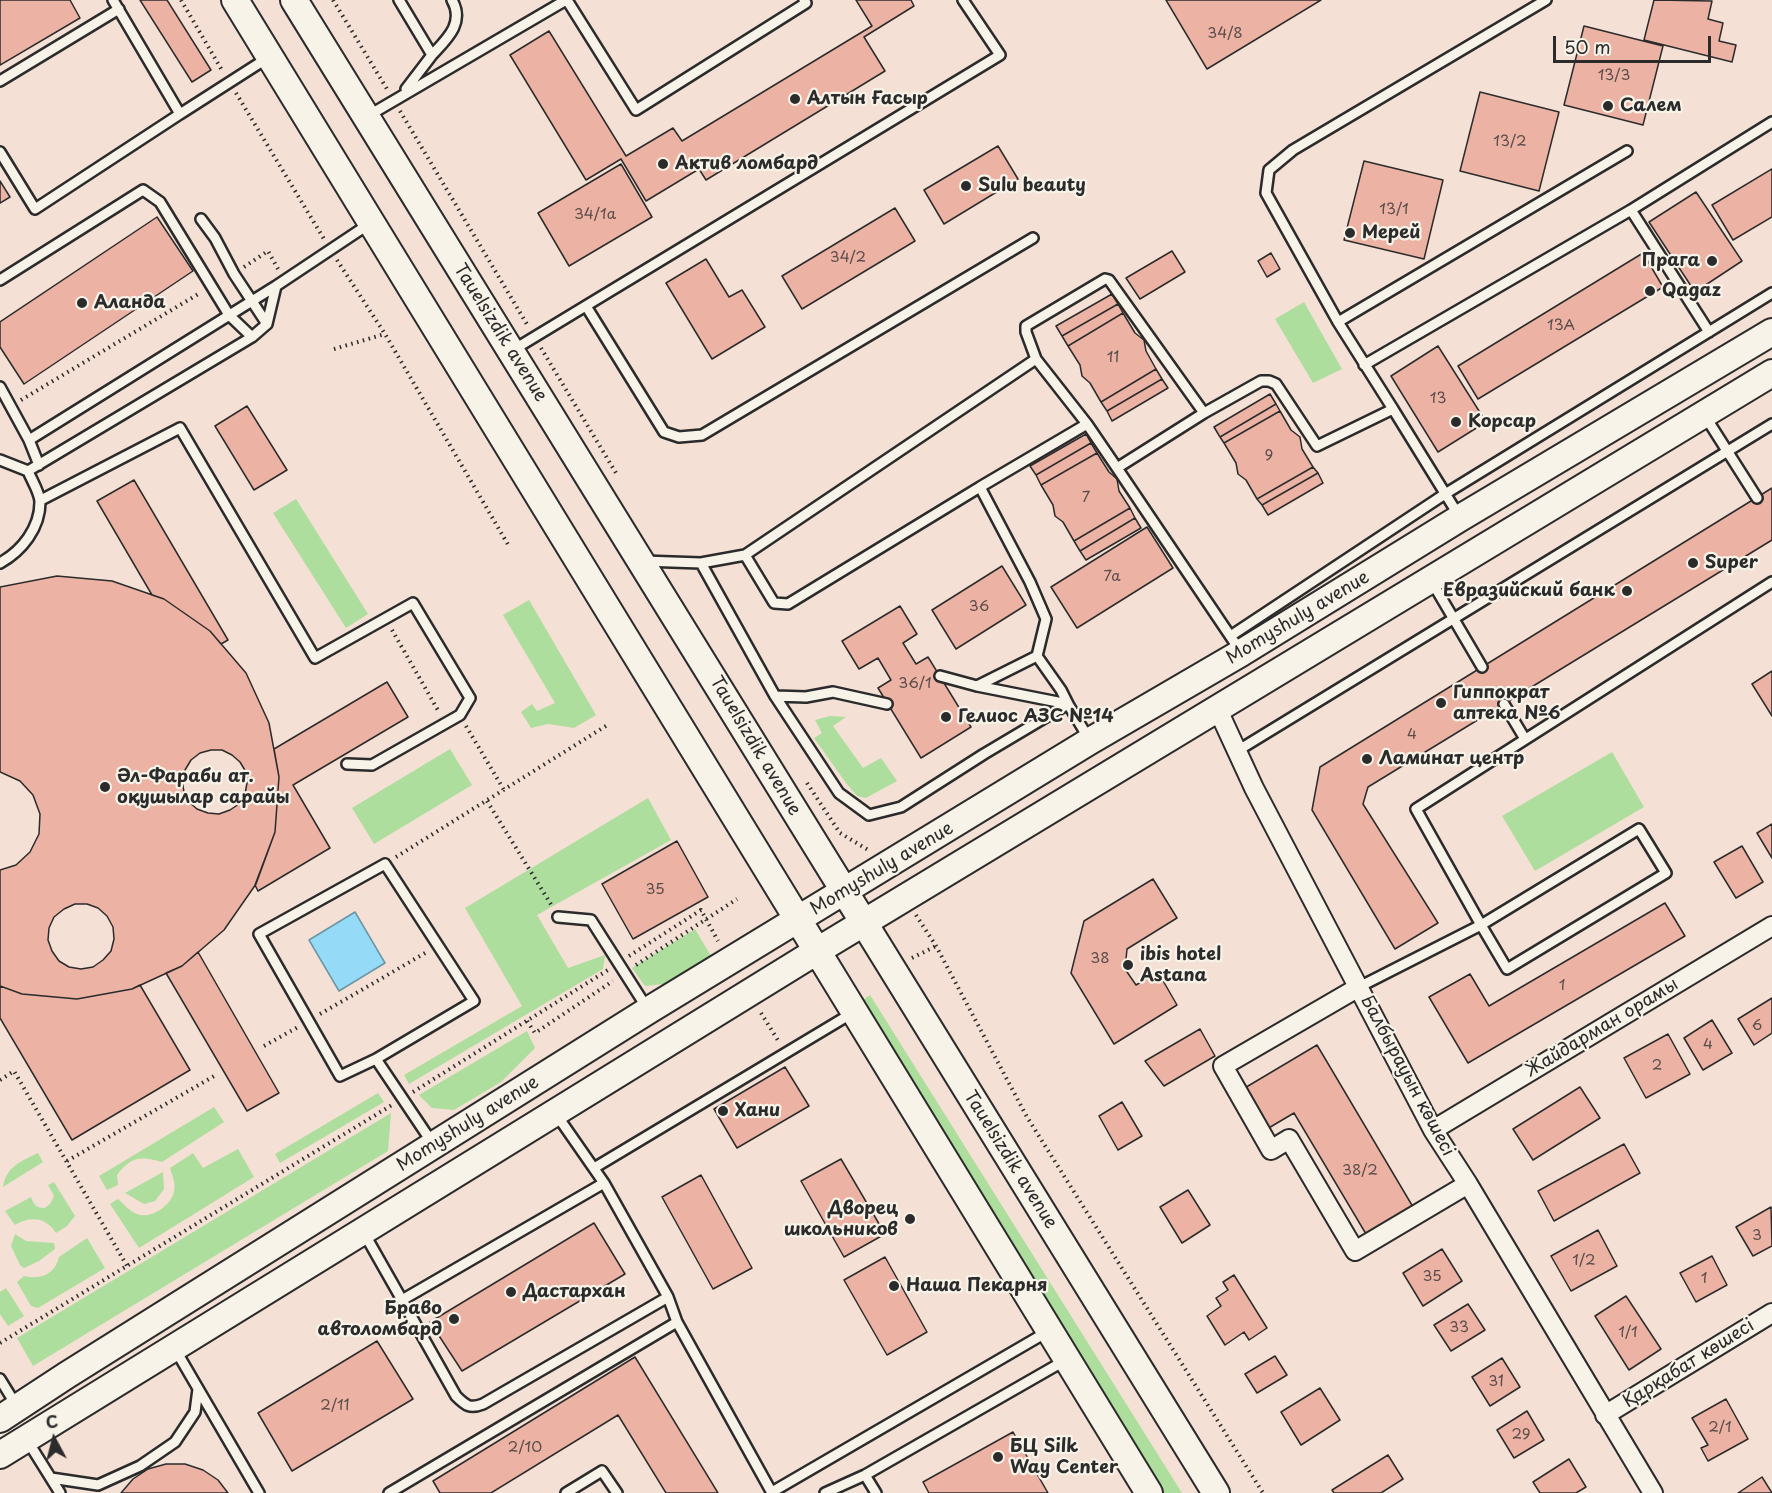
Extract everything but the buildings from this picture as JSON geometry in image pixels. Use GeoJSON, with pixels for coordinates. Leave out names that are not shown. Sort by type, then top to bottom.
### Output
{"type":"FeatureCollection","features":[{"type":"Feature","properties":{"kind":"main road"},"geometry":{"type":"LineString","coordinates":[[235,0],[1148,1493]]}},
{"type":"Feature","properties":{"kind":"main road","name":"Tauelsizdik avenue"},"geometry":{"type":"LineString","coordinates":[[294,0],[1216,1493]]}},
{"type":"Feature","properties":{"kind":"main road","name":"Momyshuly avenue"},"geometry":{"type":"LineString","coordinates":[[8,1413],[649,1010],[1090,741],[1237,644],[1460,518],[1772,332]]}},
{"type":"Feature","properties":{"kind":"main road","name":"Momyshuly avenue"},"geometry":{"type":"LineString","coordinates":[[0,1455],[817,951],[1772,373]]}},
{"type":"Feature","properties":{"kind":"street","name":"Балбырауын көшесі"},"geometry":{"type":"LineString","coordinates":[[1218,710],[1254,788],[1432,1130],[1468,1184],[1653,1493]]}},
{"type":"Feature","properties":{"kind":"street","name":"Жайдарман орамы"},"geometry":{"type":"LineString","coordinates":[[1432,1130],[1772,926]]}},
{"type":"Feature","properties":{"kind":"street"},"geometry":{"type":"LineString","coordinates":[[1359,987],[1223,1066],[1271,1150],[1288,1139],[1355,1251],[1468,1184]]}},
{"type":"Feature","properties":{"kind":"street","name":"Қарқабат көшесі"},"geometry":{"type":"LineString","coordinates":[[1605,1415],[1772,1313]]}},
{"type":"Feature","properties":{"kind":"lane"},"geometry":{"type":"LineString","coordinates":[[113,0],[180,114]]}},
{"type":"Feature","properties":{"kind":"lane"},"geometry":{"type":"LineString","coordinates":[[399,0],[432,55]]}},
{"type":"Feature","properties":{"kind":"lane"},"geometry":{"type":"LineString","coordinates":[[403,93],[432,55],[452,34],[457,20],[452,0]]}},
{"type":"Feature","properties":{"kind":"lane"},"geometry":{"type":"LineString","coordinates":[[366,117],[403,93],[567,0],[636,110],[806,3],[804,0]]}},
{"type":"Feature","properties":{"kind":"lane"},"geometry":{"type":"LineString","coordinates":[[511,351],[1000,55],[963,0]]}},
{"type":"Feature","properties":{"kind":"lane"},"geometry":{"type":"LineString","coordinates":[[1460,518],[1338,322],[1266,193],[1269,170],[1293,150],[1546,0]]}},
{"type":"Feature","properties":{"kind":"lane"},"geometry":{"type":"LineString","coordinates":[[0,81],[119,9]]}},
{"type":"Feature","properties":{"kind":"lane"},"geometry":{"type":"LineString","coordinates":[[0,152],[36,209],[270,57]]}},
{"type":"Feature","properties":{"kind":"lane"},"geometry":{"type":"LineString","coordinates":[[1364,365],[1631,210],[1772,122]]}},
{"type":"Feature","properties":{"kind":"lane"},"geometry":{"type":"LineString","coordinates":[[1338,322],[1627,151]]}},
{"type":"Feature","properties":{"kind":"lane"},"geometry":{"type":"LineString","coordinates":[[0,280],[143,190],[160,202],[229,315],[252,337]]}},
{"type":"Feature","properties":{"kind":"lane"},"geometry":{"type":"LineString","coordinates":[[1631,210],[1709,332]]}},
{"type":"Feature","properties":{"kind":"lane"},"geometry":{"type":"LineString","coordinates":[[201,219],[267,324]]}},
{"type":"Feature","properties":{"kind":"lane"},"geometry":{"type":"LineString","coordinates":[[29,440],[276,286],[371,223]]}},
{"type":"Feature","properties":{"kind":"lane"},"geometry":{"type":"LineString","coordinates":[[586,306],[664,432],[680,437],[702,435],[1033,238]]}},
{"type":"Feature","properties":{"kind":"lane"},"geometry":{"type":"LineString","coordinates":[[1204,413],[1109,280],[1105,279],[1026,326],[1036,359],[1087,424],[1237,644],[1445,494],[1772,293]]}},
{"type":"Feature","properties":{"kind":"lane"},"geometry":{"type":"LineString","coordinates":[[28,471],[252,337],[267,324],[276,286]]}},
{"type":"Feature","properties":{"kind":"lane"},"geometry":{"type":"LineString","coordinates":[[642,561],[701,562],[745,555],[1036,359]]}},
{"type":"Feature","properties":{"kind":"lane"},"geometry":{"type":"LineString","coordinates":[[1118,468],[1204,413],[1261,381],[1276,384],[1317,446],[1393,409]]}},
{"type":"Feature","properties":{"kind":"lane"},"geometry":{"type":"LineString","coordinates":[[0,387],[29,440],[39,465]]}},
{"type":"Feature","properties":{"kind":"lane"},"geometry":{"type":"LineString","coordinates":[[1704,414],[1757,498]]}},
{"type":"Feature","properties":{"kind":"lane"},"geometry":{"type":"LineString","coordinates":[[745,555],[774,603],[788,604],[1087,424]]}},
{"type":"Feature","properties":{"kind":"lane"},"geometry":{"type":"LineString","coordinates":[[1238,751],[1772,424]]}},
{"type":"Feature","properties":{"kind":"lane"},"geometry":{"type":"LineString","coordinates":[[41,500],[180,428],[315,658],[413,603],[470,698],[460,715],[372,765],[347,764]]}},
{"type":"Feature","properties":{"kind":"lane"},"geometry":{"type":"LineString","coordinates":[[0,460],[28,471],[41,500],[34,532],[11,557],[0,563]]}},
{"type":"Feature","properties":{"kind":"lane"},"geometry":{"type":"LineString","coordinates":[[980,487],[1030,582],[1046,619],[1037,656],[1061,690],[1090,741]]}},
{"type":"Feature","properties":{"kind":"lane"},"geometry":{"type":"LineString","coordinates":[[701,562],[775,696],[839,793],[869,815],[901,807],[1068,704]]}},
{"type":"Feature","properties":{"kind":"lane"},"geometry":{"type":"LineString","coordinates":[[1431,580],[1482,667]]}},
{"type":"Feature","properties":{"kind":"lane"},"geometry":{"type":"LineString","coordinates":[[1359,987],[1481,925],[1639,830],[1666,873],[1507,969],[1481,925],[1416,809],[1772,582]]}},
{"type":"Feature","properties":{"kind":"lane"},"geometry":{"type":"LineString","coordinates":[[977,686],[1037,656]]}},
{"type":"Feature","properties":{"kind":"lane"},"geometry":{"type":"LineString","coordinates":[[940,676],[977,686],[1068,704]]}},
{"type":"Feature","properties":{"kind":"lane"},"geometry":{"type":"LineString","coordinates":[[775,696],[806,697],[833,692],[887,704]]}},
{"type":"Feature","properties":{"kind":"lane"},"geometry":{"type":"LineString","coordinates":[[1504,704],[1525,739]]}},
{"type":"Feature","properties":{"kind":"lane"},"geometry":{"type":"LineString","coordinates":[[386,864],[438,945],[474,1001],[376,1059],[340,1076],[259,934],[386,864]]}},
{"type":"Feature","properties":{"kind":"lane"},"geometry":{"type":"LineString","coordinates":[[558,917],[591,920],[649,1010]]}},
{"type":"Feature","properties":{"kind":"lane"},"geometry":{"type":"LineString","coordinates":[[594,1168],[854,1012]]}},
{"type":"Feature","properties":{"kind":"lane"},"geometry":{"type":"LineString","coordinates":[[376,1059],[434,1146]]}},
{"type":"Feature","properties":{"kind":"lane"},"geometry":{"type":"LineString","coordinates":[[555,1112],[604,1183],[668,1296],[677,1322],[772,1493],[1048,1331]]}},
{"type":"Feature","properties":{"kind":"lane"},"geometry":{"type":"LineString","coordinates":[[402,1300],[604,1183]]}},
{"type":"Feature","properties":{"kind":"lane"},"geometry":{"type":"LineString","coordinates":[[362,1231],[456,1396],[467,1407],[472,1408],[483,1404],[668,1296]]}},
{"type":"Feature","properties":{"kind":"lane"},"geometry":{"type":"LineString","coordinates":[[389,1493],[677,1322]]}},
{"type":"Feature","properties":{"kind":"lane"},"geometry":{"type":"LineString","coordinates":[[174,1347],[259,1493]]}},
{"type":"Feature","properties":{"kind":"lane"},"geometry":{"type":"LineString","coordinates":[[825,1493],[865,1475],[1066,1359]]}},
{"type":"Feature","properties":{"kind":"lane"},"geometry":{"type":"LineString","coordinates":[[0,1379],[8,1413]]}},
{"type":"Feature","properties":{"kind":"lane"},"geometry":{"type":"LineString","coordinates":[[51,1478],[98,1485],[140,1466],[176,1442],[195,1412],[198,1389]]}},
{"type":"Feature","properties":{"kind":"lane"},"geometry":{"type":"LineString","coordinates":[[26,1438],[60,1493]]}},
{"type":"Feature","properties":{"kind":"lane"},"geometry":{"type":"LineString","coordinates":[[566,1493],[602,1471],[617,1493]]}},
{"type":"Feature","properties":{"kind":"lane"},"geometry":{"type":"LineString","coordinates":[[865,1475],[876,1493]]}},
{"type":"Feature","properties":{"kind":"path"},"geometry":{"type":"LineString","coordinates":[[181,0],[330,249],[385,334],[510,548]]}},
{"type":"Feature","properties":{"kind":"path"},"geometry":{"type":"LineString","coordinates":[[333,0],[620,480]]}},
{"type":"Feature","properties":{"kind":"path"},"geometry":{"type":"LineString","coordinates":[[234,274],[268,251],[285,280]]}},
{"type":"Feature","properties":{"kind":"path"},"geometry":{"type":"LineString","coordinates":[[11,406],[211,286]]}},
{"type":"Feature","properties":{"kind":"path"},"geometry":{"type":"LineString","coordinates":[[334,349],[385,334]]}},
{"type":"Feature","properties":{"kind":"path"},"geometry":{"type":"LineString","coordinates":[[385,619],[445,723]]}},
{"type":"Feature","properties":{"kind":"path"},"geometry":{"type":"LineString","coordinates":[[460,715],[504,790]]}},
{"type":"Feature","properties":{"kind":"path"},"geometry":{"type":"LineString","coordinates":[[386,864],[609,724]]}},
{"type":"Feature","properties":{"kind":"path"},"geometry":{"type":"LineString","coordinates":[[801,774],[840,834],[872,852]]}},
{"type":"Feature","properties":{"kind":"path"},"geometry":{"type":"LineString","coordinates":[[487,801],[558,917]]}},
{"type":"Feature","properties":{"kind":"path"},"geometry":{"type":"LineString","coordinates":[[0,1343],[401,1099],[701,910],[720,945]]}},
{"type":"Feature","properties":{"kind":"path"},"geometry":{"type":"LineString","coordinates":[[915,912],[936,946],[1027,1116],[1263,1493]]}},
{"type":"Feature","properties":{"kind":"path"},"geometry":{"type":"LineString","coordinates":[[264,1046],[438,945]]}},
{"type":"Feature","properties":{"kind":"path"},"geometry":{"type":"LineString","coordinates":[[903,962],[936,946]]}},
{"type":"Feature","properties":{"kind":"path"},"geometry":{"type":"LineString","coordinates":[[759,1009],[780,1044],[789,1037]]}},
{"type":"Feature","properties":{"kind":"path"},"geometry":{"type":"LineString","coordinates":[[0,1080],[15,1071],[127,1266]]}},
{"type":"Feature","properties":{"kind":"path"},"geometry":{"type":"LineString","coordinates":[[67,1161],[216,1075]]}},
{"type":"Feature","properties":{"kind":"green space"},"geometry":{"type":"Polygon","coordinates":[[[1304,302],[1342,369],[1313,383],[1275,319],[1304,302]]]}},
{"type":"Feature","properties":{"kind":"green space"},"geometry":{"type":"Polygon","coordinates":[[[296,499],[368,614],[346,628],[273,513],[296,499]]]}},
{"type":"Feature","properties":{"kind":"green space"},"geometry":{"type":"Polygon","coordinates":[[[529,600],[596,715],[574,728],[548,724],[531,728],[521,712],[532,704],[537,711],[555,703],[503,615],[529,600]]]}},
{"type":"Feature","properties":{"kind":"green space"},"geometry":{"type":"Polygon","coordinates":[[[830,716],[846,717],[833,726],[863,768],[881,758],[897,781],[866,798],[857,796],[814,738],[822,733],[815,720],[830,716]]]}},
{"type":"Feature","properties":{"kind":"green space"},"geometry":{"type":"Polygon","coordinates":[[[450,749],[472,785],[374,844],[352,808],[450,749]]]}},
{"type":"Feature","properties":{"kind":"green space"},"geometry":{"type":"Polygon","coordinates":[[[1612,752],[1644,807],[1535,871],[1502,816],[1612,752]]]}},
{"type":"Feature","properties":{"kind":"green space"},"geometry":{"type":"Polygon","coordinates":[[[648,798],[671,840],[537,915],[568,968],[605,955],[603,969],[409,1084],[404,1075],[522,1006],[465,908],[648,798]]]}},
{"type":"Feature","properties":{"kind":"green space"},"geometry":{"type":"Polygon","coordinates":[[[695,929],[711,956],[664,984],[645,986],[632,968],[695,929]]]}},
{"type":"Feature","properties":{"kind":"green space"},"geometry":{"type":"Polygon","coordinates":[[[870,995],[1182,1493],[1163,1493],[856,1005],[870,995]]]}},
{"type":"Feature","properties":{"kind":"green space"},"geometry":{"type":"Polygon","coordinates":[[[527,1031],[535,1048],[501,1082],[454,1110],[432,1108],[419,1095],[527,1031]]]}},
{"type":"Feature","properties":{"kind":"green space"},"geometry":{"type":"Polygon","coordinates":[[[378,1093],[384,1102],[280,1163],[275,1154],[378,1093]]]}},
{"type":"Feature","properties":{"kind":"green space"},"geometry":{"type":"Polygon","coordinates":[[[214,1107],[224,1122],[162,1162],[142,1158],[132,1161],[117,1175],[118,1185],[107,1190],[99,1176],[214,1107]]]}},
{"type":"Feature","properties":{"kind":"green space"},"geometry":{"type":"Polygon","coordinates":[[[391,1113],[388,1151],[33,1366],[17,1338],[391,1113]]]}},
{"type":"Feature","properties":{"kind":"green space"},"geometry":{"type":"Polygon","coordinates":[[[238,1149],[254,1177],[139,1248],[110,1204],[118,1199],[137,1214],[154,1213],[165,1206],[174,1191],[174,1179],[170,1168],[193,1153],[203,1168],[238,1149]]]}},
{"type":"Feature","properties":{"kind":"green space"},"geometry":{"type":"Polygon","coordinates":[[[38,1153],[43,1162],[3,1187],[7,1174],[11,1170],[20,1162],[38,1153]]]}},
{"type":"Feature","properties":{"kind":"green space"},"geometry":{"type":"Polygon","coordinates":[[[163,1172],[164,1189],[155,1201],[144,1204],[125,1193],[163,1172]]]}},
{"type":"Feature","properties":{"kind":"green space"},"geometry":{"type":"Polygon","coordinates":[[[54,1182],[75,1216],[67,1226],[56,1233],[43,1221],[32,1219],[15,1225],[5,1211],[31,1197],[36,1206],[45,1208],[54,1196],[48,1185],[54,1182]]]}},
{"type":"Feature","properties":{"kind":"green space"},"geometry":{"type":"Polygon","coordinates":[[[15,1234],[26,1241],[54,1243],[55,1249],[39,1261],[24,1268],[20,1265],[11,1246],[15,1234]]]}},
{"type":"Feature","properties":{"kind":"green space"},"geometry":{"type":"Polygon","coordinates":[[[87,1238],[105,1268],[38,1308],[31,1306],[17,1282],[24,1276],[36,1277],[51,1272],[59,1257],[87,1238]]]}},
{"type":"Feature","properties":{"kind":"green space"},"geometry":{"type":"Polygon","coordinates":[[[6,1288],[24,1316],[8,1326],[0,1314],[0,1292],[6,1288]]]}},
{"type":"Feature","properties":{"kind":"water"},"geometry":{"type":"Polygon","coordinates":[[[355,912],[385,963],[339,991],[309,940],[355,912]]]}},
{"type":"Feature","properties":{"kind":"place","name":"Алтын Ғасыр"},"geometry":{"type":"Point","coordinates":[795,99]}},
{"type":"Feature","properties":{"kind":"place","name":"Салем"},"geometry":{"type":"Point","coordinates":[1608,106]}},
{"type":"Feature","properties":{"kind":"place","name":"Актив ломбард"},"geometry":{"type":"Point","coordinates":[663,164]}},
{"type":"Feature","properties":{"kind":"place","name":"Sulu beauty"},"geometry":{"type":"Point","coordinates":[966,186]}},
{"type":"Feature","properties":{"kind":"place","name":"Мерей"},"geometry":{"type":"Point","coordinates":[1350,233]}},
{"type":"Feature","properties":{"kind":"place","name":"Прага"},"geometry":{"type":"Point","coordinates":[1712,261]}},
{"type":"Feature","properties":{"kind":"place","name":"Qagaz"},"geometry":{"type":"Point","coordinates":[1650,291]}},
{"type":"Feature","properties":{"kind":"place","name":"Аланда"},"geometry":{"type":"Point","coordinates":[82,303]}},
{"type":"Feature","properties":{"kind":"place","name":"Корсар"},"geometry":{"type":"Point","coordinates":[1456,422]}},
{"type":"Feature","properties":{"kind":"place","name":"Super"},"geometry":{"type":"Point","coordinates":[1693,563]}},
{"type":"Feature","properties":{"kind":"place","name":"Евразийский банк"},"geometry":{"type":"Point","coordinates":[1627,591]}},
{"type":"Feature","properties":{"kind":"place","name":"Гиппократ аптека №6"},"geometry":{"type":"Point","coordinates":[1441,703]}},
{"type":"Feature","properties":{"kind":"place","name":"Гелиос АЗС №14"},"geometry":{"type":"Point","coordinates":[946,717]}},
{"type":"Feature","properties":{"kind":"place","name":"Ламинат центр"},"geometry":{"type":"Point","coordinates":[1367,759]}},
{"type":"Feature","properties":{"kind":"place","name":"Әл-Фараби ат. оқушылар сарайы"},"geometry":{"type":"Point","coordinates":[105,787]}},
{"type":"Feature","properties":{"kind":"place","name":"ibis hotel Astana"},"geometry":{"type":"Point","coordinates":[1128,965]}},
{"type":"Feature","properties":{"kind":"place","name":"Хани"},"geometry":{"type":"Point","coordinates":[723,1111]}},
{"type":"Feature","properties":{"kind":"place","name":"Дворец школьников"},"geometry":{"type":"Point","coordinates":[910,1219]}},
{"type":"Feature","properties":{"kind":"place","name":"Наша Пекарня"},"geometry":{"type":"Point","coordinates":[894,1286]}},
{"type":"Feature","properties":{"kind":"place","name":"Дастархан"},"geometry":{"type":"Point","coordinates":[511,1292]}},
{"type":"Feature","properties":{"kind":"place","name":"Браво автоломбард"},"geometry":{"type":"Point","coordinates":[454,1319]}},
{"type":"Feature","properties":{"kind":"place","name":"БЦ Silk Way Center"},"geometry":{"type":"Point","coordinates":[998,1457]}}]}
